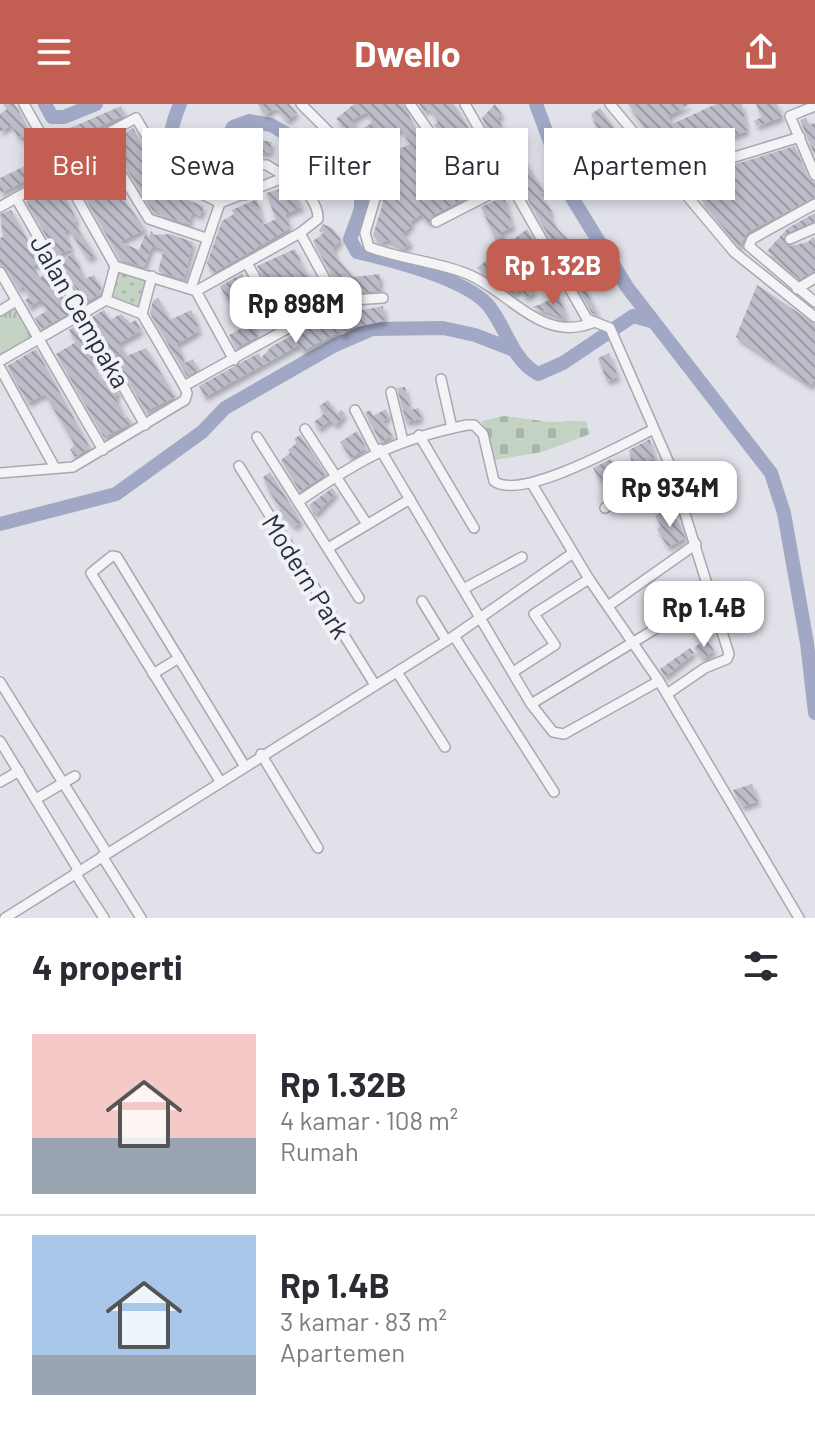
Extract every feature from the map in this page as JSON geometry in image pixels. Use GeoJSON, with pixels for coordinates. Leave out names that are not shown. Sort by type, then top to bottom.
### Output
{"type":"FeatureCollection","features":[{"type":"Feature","properties":{"kind":"street"},"geometry":{"type":"LineString","coordinates":[[24,104],[37,128]]}},
{"type":"Feature","properties":{"kind":"street"},"geometry":{"type":"LineString","coordinates":[[301,104],[325,128]]}},
{"type":"Feature","properties":{"kind":"street"},"geometry":{"type":"LineString","coordinates":[[410,104],[427,128]]}},
{"type":"Feature","properties":{"kind":"street"},"geometry":{"type":"LineString","coordinates":[[465,104],[478,128]]}},
{"type":"Feature","properties":{"kind":"street"},"geometry":{"type":"LineString","coordinates":[[610,104],[734,252],[815,317]]}},
{"type":"Feature","properties":{"kind":"street"},"geometry":{"type":"LineString","coordinates":[[815,106],[787,111],[815,175]]}},
{"type":"Feature","properties":{"kind":"street"},"geometry":{"type":"LineString","coordinates":[[118,128],[137,118],[172,179],[220,203],[229,200]]}},
{"type":"Feature","properties":{"kind":"street"},"geometry":{"type":"LineString","coordinates":[[735,157],[800,137]]}},
{"type":"Feature","properties":{"kind":"street"},"geometry":{"type":"LineString","coordinates":[[126,182],[149,219],[206,238]]}},
{"type":"Feature","properties":{"kind":"street"},"geometry":{"type":"LineString","coordinates":[[0,207],[24,193]]}},
{"type":"Feature","properties":{"kind":"street","name":"Jalan Cempaka"},"geometry":{"type":"LineString","coordinates":[[16,198],[145,425]]}},
{"type":"Feature","properties":{"kind":"street"},"geometry":{"type":"LineString","coordinates":[[0,361],[106,300],[115,266],[78,200]]}},
{"type":"Feature","properties":{"kind":"street"},"geometry":{"type":"LineString","coordinates":[[115,266],[194,289],[300,233],[319,215],[309,200]]}},
{"type":"Feature","properties":{"kind":"street"},"geometry":{"type":"LineString","coordinates":[[375,200],[365,233],[369,247],[469,274],[549,325],[575,328],[592,323],[610,328],[669,463],[729,654],[727,659],[705,668],[667,694]]}},
{"type":"Feature","properties":{"kind":"street"},"geometry":{"type":"LineString","coordinates":[[436,222],[477,200]]}},
{"type":"Feature","properties":{"kind":"street"},"geometry":{"type":"LineString","coordinates":[[519,200],[582,311],[592,323]]}},
{"type":"Feature","properties":{"kind":"street"},"geometry":{"type":"LineString","coordinates":[[220,203],[206,238],[194,289],[234,360]]}},
{"type":"Feature","properties":{"kind":"street"},"geometry":{"type":"LineString","coordinates":[[815,204],[750,242],[751,250],[815,302]]}},
{"type":"Feature","properties":{"kind":"street"},"geometry":{"type":"LineString","coordinates":[[790,239],[815,228]]}},
{"type":"Feature","properties":{"kind":"street"},"geometry":{"type":"LineString","coordinates":[[300,233],[337,301]]}},
{"type":"Feature","properties":{"kind":"street"},"geometry":{"type":"LineString","coordinates":[[247,263],[284,330]]}},
{"type":"Feature","properties":{"kind":"street"},"geometry":{"type":"LineString","coordinates":[[0,272],[103,450]]}},
{"type":"Feature","properties":{"kind":"street"},"geometry":{"type":"LineString","coordinates":[[197,273],[205,275],[210,283]]}},
{"type":"Feature","properties":{"kind":"street"},"geometry":{"type":"LineString","coordinates":[[142,314],[152,276]]}},
{"type":"Feature","properties":{"kind":"street"},"geometry":{"type":"LineString","coordinates":[[797,289],[815,278]]}},
{"type":"Feature","properties":{"kind":"street"},"geometry":{"type":"LineString","coordinates":[[184,386],[337,301],[383,298]]}},
{"type":"Feature","properties":{"kind":"street"},"geometry":{"type":"LineString","coordinates":[[2,468],[73,467],[185,400],[187,393],[184,386],[142,314],[106,300]]}},
{"type":"Feature","properties":{"kind":"street"},"geometry":{"type":"LineString","coordinates":[[0,311],[16,301]]}},
{"type":"Feature","properties":{"kind":"street"},"geometry":{"type":"LineString","coordinates":[[0,368],[55,468]]}},
{"type":"Feature","properties":{"kind":"street"},"geometry":{"type":"LineString","coordinates":[[441,379],[452,428]]}},
{"type":"Feature","properties":{"kind":"street"},"geometry":{"type":"LineString","coordinates":[[391,392],[403,441]]}},
{"type":"Feature","properties":{"kind":"street"},"geometry":{"type":"LineString","coordinates":[[355,410],[465,588],[531,704],[553,732],[564,734],[659,681]]}},
{"type":"Feature","properties":{"kind":"street"},"geometry":{"type":"LineString","coordinates":[[299,501],[378,450],[419,435],[452,428],[474,425],[479,428],[498,485],[532,484],[654,429]]}},
{"type":"Feature","properties":{"kind":"street"},"geometry":{"type":"LineString","coordinates":[[305,429],[338,475],[367,524]]}},
{"type":"Feature","properties":{"kind":"street"},"geometry":{"type":"LineString","coordinates":[[419,435],[474,528]]}},
{"type":"Feature","properties":{"kind":"street"},"geometry":{"type":"LineString","coordinates":[[257,437],[359,598]]}},
{"type":"Feature","properties":{"kind":"street"},"geometry":{"type":"LineString","coordinates":[[605,508],[669,463]]}},
{"type":"Feature","properties":{"kind":"street","name":"Modern Park"},"geometry":{"type":"LineString","coordinates":[[239,466],[375,685]]}},
{"type":"Feature","properties":{"kind":"street"},"geometry":{"type":"LineString","coordinates":[[532,484],[589,579],[667,694],[799,918]]}},
{"type":"Feature","properties":{"kind":"street"},"geometry":{"type":"LineString","coordinates":[[328,548],[410,499]]}},
{"type":"Feature","properties":{"kind":"street"},"geometry":{"type":"LineString","coordinates":[[608,606],[696,544]]}},
{"type":"Feature","properties":{"kind":"street"},"geometry":{"type":"LineString","coordinates":[[5,918],[261,754],[482,618],[573,553]]}},
{"type":"Feature","properties":{"kind":"street"},"geometry":{"type":"LineString","coordinates":[[220,781],[91,573],[112,556],[117,557],[244,765]]}},
{"type":"Feature","properties":{"kind":"street"},"geometry":{"type":"LineString","coordinates":[[465,588],[522,557]]}},
{"type":"Feature","properties":{"kind":"street"},"geometry":{"type":"LineString","coordinates":[[513,672],[555,645],[534,614],[589,579]]}},
{"type":"Feature","properties":{"kind":"street"},"geometry":{"type":"LineString","coordinates":[[422,601],[554,792]]}},
{"type":"Feature","properties":{"kind":"street"},"geometry":{"type":"LineString","coordinates":[[531,704],[670,620]]}},
{"type":"Feature","properties":{"kind":"street"},"geometry":{"type":"LineString","coordinates":[[153,674],[179,658]]}},
{"type":"Feature","properties":{"kind":"street"},"geometry":{"type":"LineString","coordinates":[[397,672],[445,747]]}},
{"type":"Feature","properties":{"kind":"street"},"geometry":{"type":"LineString","coordinates":[[0,682],[141,918]]}},
{"type":"Feature","properties":{"kind":"street"},"geometry":{"type":"LineString","coordinates":[[0,741],[104,918]]}},
{"type":"Feature","properties":{"kind":"street"},"geometry":{"type":"LineString","coordinates":[[261,754],[318,848]]}},
{"type":"Feature","properties":{"kind":"street"},"geometry":{"type":"LineString","coordinates":[[0,782],[19,771]]}},
{"type":"Feature","properties":{"kind":"street"},"geometry":{"type":"LineString","coordinates":[[36,799],[75,776]]}},
{"type":"Feature","properties":{"kind":"street"},"geometry":{"type":"LineString","coordinates":[[780,884],[791,918]]}},
{"type":"Feature","properties":{"kind":"green space"},"geometry":{"type":"Polygon","coordinates":[[[119,270],[147,279],[139,307],[110,298],[119,270]]]}},
{"type":"Feature","properties":{"kind":"green space"},"geometry":{"type":"Polygon","coordinates":[[[14,307],[31,336],[0,355],[0,315],[14,307]]]}},
{"type":"Feature","properties":{"kind":"green space"},"geometry":{"type":"Polygon","coordinates":[[[504,416],[550,422],[586,421],[590,434],[542,452],[494,460],[482,421],[504,416]]]}},
{"type":"Feature","properties":{"kind":"building"},"geometry":{"type":"Polygon","coordinates":[[[3,104],[14,104],[19,111],[27,128],[24,128],[24,142],[11,125],[0,132],[0,114],[7,109],[3,104]]]}},
{"type":"Feature","properties":{"kind":"building"},"geometry":{"type":"Polygon","coordinates":[[[258,104],[289,104],[297,113],[287,121],[277,107],[265,115],[258,104]]]}},
{"type":"Feature","properties":{"kind":"building"},"geometry":{"type":"Polygon","coordinates":[[[354,104],[403,104],[416,129],[416,200],[462,200],[433,215],[429,223],[421,214],[410,222],[412,225],[403,234],[411,243],[404,249],[388,240],[380,243],[373,235],[382,200],[400,200],[400,149],[410,144],[400,128],[363,128],[372,123],[367,112],[352,120],[356,128],[346,128],[336,119],[354,104]]]}},
{"type":"Feature","properties":{"kind":"building"},"geometry":{"type":"Polygon","coordinates":[[[419,104],[454,104],[468,128],[436,128],[434,125],[438,122],[435,116],[429,108],[425,112],[419,104]]]}},
{"type":"Feature","properties":{"kind":"building"},"geometry":{"type":"Polygon","coordinates":[[[495,104],[502,115],[497,118],[502,126],[488,128],[482,118],[495,104]]]}},
{"type":"Feature","properties":{"kind":"building"},"geometry":{"type":"Polygon","coordinates":[[[628,104],[690,104],[668,116],[672,124],[716,104],[742,104],[747,131],[735,135],[735,128],[712,126],[645,128],[628,104]]]}},
{"type":"Feature","properties":{"kind":"building"},"geometry":{"type":"Polygon","coordinates":[[[756,104],[777,104],[782,117],[757,126],[754,121],[762,117],[756,104]]]}},
{"type":"Feature","properties":{"kind":"building"},"geometry":{"type":"Polygon","coordinates":[[[121,106],[125,115],[96,128],[70,128],[121,106]]]}},
{"type":"Feature","properties":{"kind":"building"},"geometry":{"type":"Polygon","coordinates":[[[600,108],[614,128],[597,128],[591,114],[600,108]]]}},
{"type":"Feature","properties":{"kind":"building"},"geometry":{"type":"Polygon","coordinates":[[[806,118],[809,125],[815,123],[815,156],[800,120],[806,118]]]}},
{"type":"Feature","properties":{"kind":"building"},"geometry":{"type":"Polygon","coordinates":[[[133,128],[142,144],[142,193],[126,167],[126,132],[133,128]]]}},
{"type":"Feature","properties":{"kind":"building"},"geometry":{"type":"Polygon","coordinates":[[[263,141],[272,142],[270,153],[263,152],[263,141]]]}},
{"type":"Feature","properties":{"kind":"building"},"geometry":{"type":"Polygon","coordinates":[[[795,146],[808,178],[815,182],[815,197],[748,232],[739,247],[701,200],[735,200],[735,164],[795,146]]]}},
{"type":"Feature","properties":{"kind":"building"},"geometry":{"type":"Polygon","coordinates":[[[24,166],[24,182],[0,193],[0,178],[24,166]]]}},
{"type":"Feature","properties":{"kind":"building"},"geometry":{"type":"Polygon","coordinates":[[[528,166],[544,192],[540,194],[552,212],[549,213],[555,226],[568,240],[564,242],[575,263],[578,262],[582,273],[578,274],[598,315],[592,313],[528,200],[528,166]]]}},
{"type":"Feature","properties":{"kind":"building"},"geometry":{"type":"Polygon","coordinates":[[[279,189],[279,200],[298,200],[302,207],[285,214],[290,228],[213,273],[207,263],[222,221],[234,214],[232,210],[257,200],[263,225],[276,219],[266,193],[279,189]]]}},
{"type":"Feature","properties":{"kind":"building"},"geometry":{"type":"Polygon","coordinates":[[[66,200],[77,220],[74,223],[95,255],[88,259],[69,229],[64,231],[72,249],[57,255],[26,201],[66,200]]]}},
{"type":"Feature","properties":{"kind":"building"},"geometry":{"type":"Polygon","coordinates":[[[87,200],[124,200],[145,229],[120,242],[139,250],[146,232],[149,237],[151,231],[154,235],[170,234],[193,242],[184,279],[158,271],[164,249],[152,246],[144,267],[120,259],[87,200]]]}},
{"type":"Feature","properties":{"kind":"building"},"geometry":{"type":"Polygon","coordinates":[[[146,200],[189,200],[204,207],[200,216],[192,212],[189,224],[157,214],[159,208],[153,211],[146,200]]]}},
{"type":"Feature","properties":{"kind":"building"},"geometry":{"type":"Polygon","coordinates":[[[496,200],[505,200],[513,227],[501,232],[503,237],[496,240],[481,207],[496,200]]]}},
{"type":"Feature","properties":{"kind":"building"},"geometry":{"type":"Polygon","coordinates":[[[11,210],[40,263],[32,266],[40,278],[46,273],[64,298],[69,313],[41,329],[35,318],[48,310],[40,300],[29,307],[25,300],[30,297],[23,286],[19,290],[6,268],[0,265],[0,238],[3,237],[0,214],[11,210]]]}},
{"type":"Feature","properties":{"kind":"building"},"geometry":{"type":"Polygon","coordinates":[[[815,213],[815,221],[783,237],[790,246],[808,242],[813,237],[815,240],[815,271],[799,279],[767,251],[788,228],[815,213]]]}},
{"type":"Feature","properties":{"kind":"building"},"geometry":{"type":"Polygon","coordinates":[[[323,224],[332,228],[341,240],[333,248],[336,257],[353,277],[380,274],[380,291],[349,293],[349,286],[341,293],[336,284],[339,281],[330,272],[313,241],[324,233],[319,231],[323,224]]]}},
{"type":"Feature","properties":{"kind":"building"},"geometry":{"type":"Polygon","coordinates":[[[527,229],[539,250],[534,254],[543,273],[529,284],[535,292],[526,298],[520,289],[514,294],[477,268],[527,229]]]}},
{"type":"Feature","properties":{"kind":"building"},"geometry":{"type":"Polygon","coordinates":[[[295,249],[304,270],[324,300],[306,310],[302,302],[296,315],[287,320],[257,266],[295,249]]]}},
{"type":"Feature","properties":{"kind":"building"},"geometry":{"type":"Polygon","coordinates":[[[73,253],[85,279],[94,275],[101,288],[100,294],[84,303],[61,262],[73,253]]]}},
{"type":"Feature","properties":{"kind":"building"},"geometry":{"type":"Polygon","coordinates":[[[242,274],[248,286],[226,298],[220,286],[242,274]]]}},
{"type":"Feature","properties":{"kind":"building"},"geometry":{"type":"Polygon","coordinates":[[[757,285],[815,324],[815,379],[811,386],[736,337],[757,285]]]}},
{"type":"Feature","properties":{"kind":"building"},"geometry":{"type":"Polygon","coordinates":[[[559,295],[567,319],[532,307],[541,304],[559,295]]]}},
{"type":"Feature","properties":{"kind":"building"},"geometry":{"type":"Polygon","coordinates":[[[158,298],[170,320],[191,310],[196,320],[199,331],[177,344],[185,363],[193,359],[198,370],[187,376],[150,313],[153,301],[158,298]]]}},
{"type":"Feature","properties":{"kind":"building"},"geometry":{"type":"Polygon","coordinates":[[[383,306],[385,321],[346,329],[348,332],[341,335],[340,331],[303,351],[299,345],[205,397],[199,386],[259,353],[261,358],[272,346],[320,321],[321,324],[344,314],[383,306]]]}},
{"type":"Feature","properties":{"kind":"building"},"geometry":{"type":"Polygon","coordinates":[[[104,310],[110,320],[121,314],[130,323],[136,320],[141,331],[119,343],[127,356],[146,348],[175,397],[146,411],[120,367],[125,365],[118,354],[114,356],[92,317],[104,310]]]}},
{"type":"Feature","properties":{"kind":"building"},"geometry":{"type":"Polygon","coordinates":[[[252,323],[258,336],[236,348],[229,335],[252,323]]]}},
{"type":"Feature","properties":{"kind":"building"},"geometry":{"type":"Polygon","coordinates":[[[79,324],[94,353],[89,356],[102,380],[109,376],[119,394],[115,396],[125,418],[128,417],[132,423],[104,437],[56,354],[76,342],[69,330],[79,324]]]}},
{"type":"Feature","properties":{"kind":"building"},"geometry":{"type":"Polygon","coordinates":[[[36,349],[90,448],[75,457],[70,449],[75,445],[45,394],[28,403],[7,366],[36,349]]]}},
{"type":"Feature","properties":{"kind":"building"},"geometry":{"type":"Polygon","coordinates":[[[609,353],[618,377],[607,381],[598,358],[609,353]]]}},
{"type":"Feature","properties":{"kind":"building"},"geometry":{"type":"Polygon","coordinates":[[[405,387],[410,410],[419,408],[421,419],[406,422],[397,388],[405,387]]]}},
{"type":"Feature","properties":{"kind":"building"},"geometry":{"type":"Polygon","coordinates":[[[328,400],[337,414],[341,410],[345,414],[336,425],[330,420],[319,429],[314,422],[324,414],[319,406],[328,400]]]}},
{"type":"Feature","properties":{"kind":"building"},"geometry":{"type":"Polygon","coordinates":[[[386,409],[389,417],[383,421],[392,435],[381,442],[365,413],[370,410],[373,416],[386,409]]]}},
{"type":"Feature","properties":{"kind":"building"},"geometry":{"type":"Polygon","coordinates":[[[357,431],[366,448],[351,458],[340,442],[357,431]]]}},
{"type":"Feature","properties":{"kind":"building"},"geometry":{"type":"Polygon","coordinates":[[[300,435],[326,474],[300,491],[281,460],[290,453],[288,450],[297,443],[294,439],[300,435]]]}},
{"type":"Feature","properties":{"kind":"building"},"geometry":{"type":"Polygon","coordinates":[[[650,439],[654,458],[633,469],[629,450],[650,439]]]}},
{"type":"Feature","properties":{"kind":"building"},"geometry":{"type":"Polygon","coordinates":[[[611,459],[624,485],[613,493],[604,476],[599,479],[593,468],[611,459]]]}},
{"type":"Feature","properties":{"kind":"building"},"geometry":{"type":"Polygon","coordinates":[[[270,472],[301,521],[295,527],[278,511],[281,509],[263,477],[270,472]]]}},
{"type":"Feature","properties":{"kind":"building"},"geometry":{"type":"Polygon","coordinates":[[[664,476],[667,482],[649,493],[655,500],[648,506],[637,494],[664,476]]]}},
{"type":"Feature","properties":{"kind":"building"},"geometry":{"type":"Polygon","coordinates":[[[332,488],[336,493],[315,515],[309,505],[332,488]]]}},
{"type":"Feature","properties":{"kind":"building"},"geometry":{"type":"Polygon","coordinates":[[[664,510],[671,522],[675,518],[681,526],[685,538],[668,547],[657,529],[661,526],[655,516],[664,510]]]}},
{"type":"Feature","properties":{"kind":"building"},"geometry":{"type":"Polygon","coordinates":[[[705,639],[714,650],[704,659],[694,648],[705,639]]]}},
{"type":"Feature","properties":{"kind":"building"},"geometry":{"type":"Polygon","coordinates":[[[690,648],[694,653],[665,677],[660,669],[690,648]]]}},
{"type":"Feature","properties":{"kind":"building"},"geometry":{"type":"Polygon","coordinates":[[[752,784],[758,801],[742,807],[733,790],[752,784]]]}},
{"type":"Feature","properties":{"kind":"waterway"},"geometry":{"type":"LineString","coordinates":[[45,104],[52,117],[64,117],[96,104]]}},
{"type":"Feature","properties":{"kind":"waterway"},"geometry":{"type":"LineString","coordinates":[[180,104],[172,129],[170,154],[181,170],[193,172],[210,169],[233,127],[249,121],[271,125],[299,141],[361,189],[361,209],[350,239],[357,252],[427,272],[477,296],[488,305],[521,360],[538,374],[563,363],[633,316],[651,321]]}},
{"type":"Feature","properties":{"kind":"waterway"},"geometry":{"type":"LineString","coordinates":[[536,104],[569,193],[627,287],[771,473],[784,513],[807,643],[815,713]]}},
{"type":"Feature","properties":{"kind":"waterway"},"geometry":{"type":"LineString","coordinates":[[0,524],[116,494],[202,432],[225,408],[335,345],[372,329],[443,328],[475,335],[514,350]]}}]}
